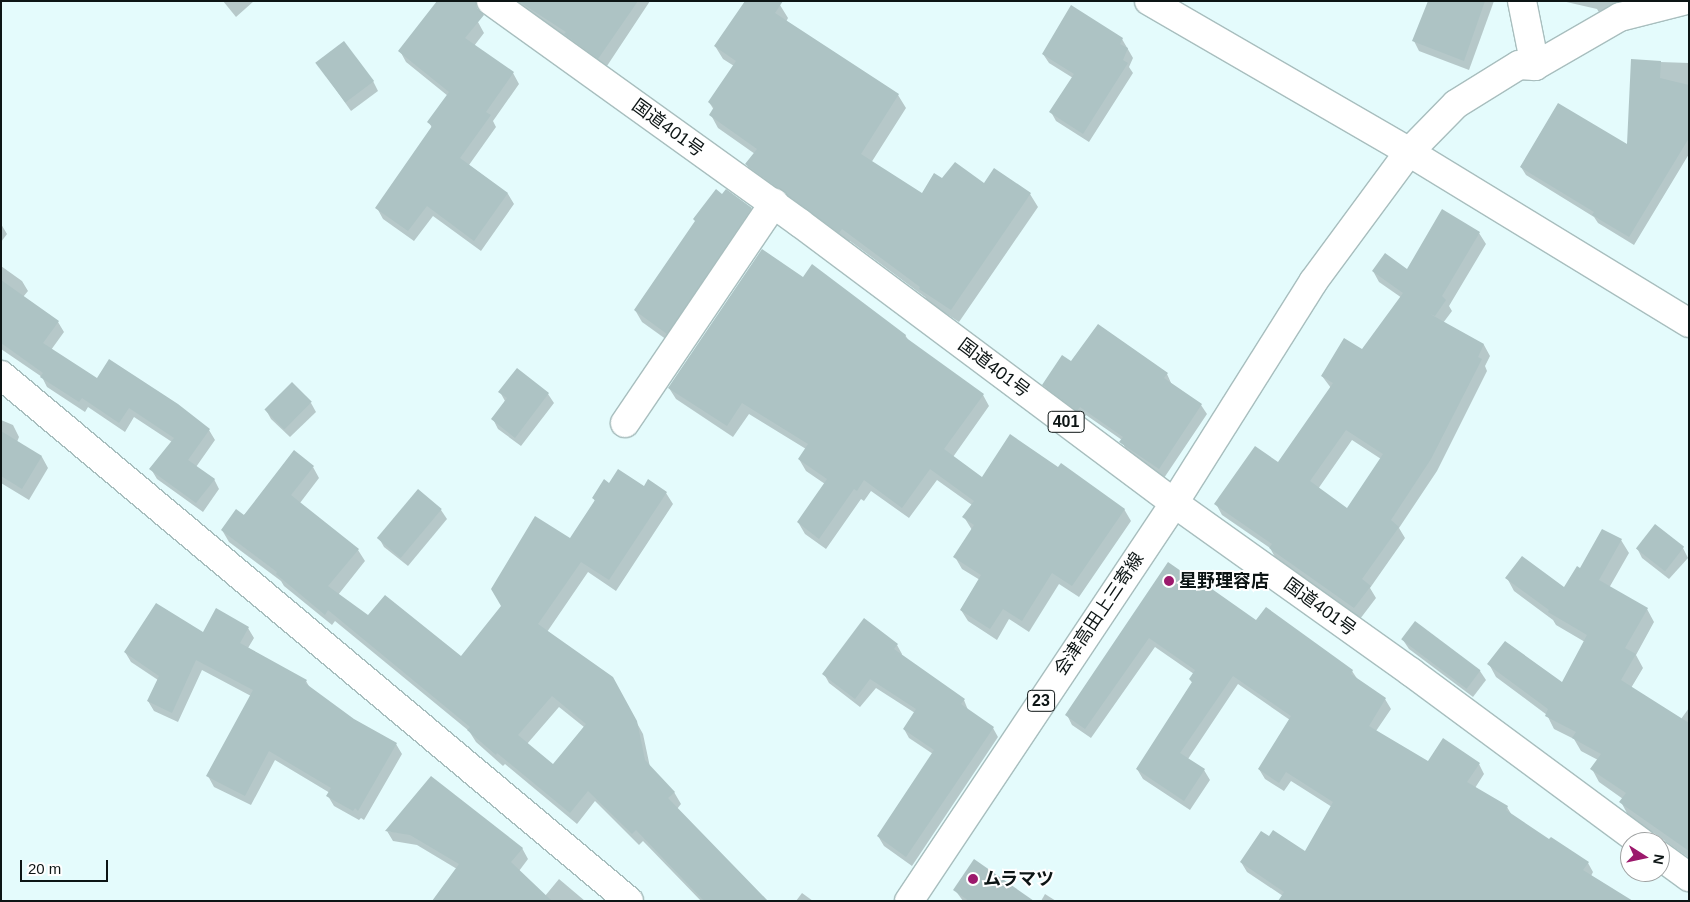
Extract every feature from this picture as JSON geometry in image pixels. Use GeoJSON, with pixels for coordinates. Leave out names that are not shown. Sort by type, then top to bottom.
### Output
{"type":"FeatureCollection","features":[{"type":"Feature","properties":{"kind":"main road","name":"国道401号"},"geometry":{"type":"LineString","coordinates":[[490,1],[774,203],[1174,503],[1411,672],[1627,832]]}},
{"type":"Feature","properties":{"kind":"main road"},"geometry":{"type":"LineString","coordinates":[[1149,1],[1409,152],[1689,323]]}},
{"type":"Feature","properties":{"kind":"main road"},"geometry":{"type":"LineString","coordinates":[[1522,1],[1535,66],[1620,17],[1684,1]]}},
{"type":"Feature","properties":{"kind":"main road","name":"会津高田上三寄線"},"geometry":{"type":"LineString","coordinates":[[909,901],[1174,503],[1313,282],[1409,152],[1456,104],[1519,65],[1535,66]]}},
{"type":"Feature","properties":{"kind":"main road"},"geometry":{"type":"LineString","coordinates":[[625,423],[774,203]]}},
{"type":"Feature","properties":{"kind":"main road"},"geometry":{"type":"LineString","coordinates":[[1,375],[629,901]]}},
{"type":"Feature","properties":{"kind":"main road"},"geometry":{"type":"LineString","coordinates":[[1670,863],[1689,877]]}},
{"type":"Feature","properties":{"kind":"building"},"geometry":{"type":"Polygon","coordinates":[[[437,1],[476,1],[477,8],[484,15],[465,38],[514,72],[486,112],[491,115],[460,158],[508,193],[474,241],[427,206],[408,231],[375,208],[432,126],[427,122],[449,92],[398,51],[437,1]]]}},
{"type":"Feature","properties":{"kind":"building"},"geometry":{"type":"Polygon","coordinates":[[[518,1],[638,1],[598,59],[564,34],[566,32],[518,1]]]}},
{"type":"Feature","properties":{"kind":"building"},"geometry":{"type":"Polygon","coordinates":[[[745,1],[783,1],[775,13],[899,94],[861,154],[922,193],[934,173],[942,178],[955,162],[984,183],[994,168],[1031,193],[951,310],[919,289],[920,287],[842,229],[839,233],[745,164],[757,149],[709,115],[714,107],[708,102],[736,61],[714,46],[745,1]]]}},
{"type":"Feature","properties":{"kind":"building"},"geometry":{"type":"Polygon","coordinates":[[[1428,1],[1485,1],[1464,61],[1412,41],[1428,1]]]}},
{"type":"Feature","properties":{"kind":"building"},"geometry":{"type":"Polygon","coordinates":[[[1071,5],[1123,38],[1120,44],[1128,48],[1123,60],[1128,63],[1083,134],[1049,112],[1074,74],[1042,54],[1071,5]]]}},
{"type":"Feature","properties":{"kind":"building"},"geometry":{"type":"Polygon","coordinates":[[[344,41],[374,81],[345,103],[315,63],[344,41]]]}},
{"type":"Feature","properties":{"kind":"building"},"geometry":{"type":"Polygon","coordinates":[[[1631,59],[1661,61],[1660,78],[1689,85],[1689,138],[1629,237],[1592,215],[1594,212],[1520,167],[1558,103],[1627,144],[1631,59]]]}},
{"type":"Feature","properties":{"kind":"building"},"geometry":{"type":"Polygon","coordinates":[[[716,189],[722,194],[726,189],[752,208],[667,334],[634,310],[695,221],[693,219],[716,189]]]}},
{"type":"Feature","properties":{"kind":"building"},"geometry":{"type":"Polygon","coordinates":[[[1442,209],[1480,232],[1442,296],[1446,300],[1435,316],[1430,314],[1484,344],[1478,357],[1482,359],[1431,459],[1391,520],[1399,527],[1362,579],[1371,586],[1354,608],[1269,548],[1272,544],[1214,504],[1255,446],[1278,462],[1333,383],[1321,376],[1344,338],[1362,349],[1403,293],[1372,271],[1385,253],[1407,269],[1442,209]],[[1346,430],[1310,481],[1347,508],[1383,454],[1346,430]]]}},
{"type":"Feature","properties":{"kind":"building"},"geometry":{"type":"Polygon","coordinates":[[[762,249],[803,277],[812,264],[906,335],[905,337],[984,394],[944,449],[982,477],[1010,434],[1058,467],[1061,463],[1125,509],[1072,586],[1052,573],[1022,621],[1003,609],[990,629],[960,610],[981,575],[953,557],[974,525],[962,517],[974,501],[930,469],[902,508],[864,480],[857,491],[854,489],[819,539],[797,522],[827,479],[798,459],[808,444],[742,403],[727,426],[668,388],[762,249]]]}},
{"type":"Feature","properties":{"kind":"building"},"geometry":{"type":"Polygon","coordinates":[[[1,280],[59,321],[43,343],[97,378],[109,359],[178,404],[210,429],[188,460],[215,479],[196,503],[149,469],[174,438],[129,408],[119,423],[82,398],[79,402],[40,377],[43,373],[1,343],[1,280]]]}},
{"type":"Feature","properties":{"kind":"building"},"geometry":{"type":"Polygon","coordinates":[[[1098,324],[1168,373],[1164,378],[1202,404],[1159,469],[1119,442],[1123,437],[1080,407],[1077,411],[1042,385],[1062,355],[1071,361],[1098,324]]]}},
{"type":"Feature","properties":{"kind":"building"},"geometry":{"type":"Polygon","coordinates":[[[517,368],[549,393],[515,438],[491,419],[507,398],[498,392],[517,368]]]}},
{"type":"Feature","properties":{"kind":"building"},"geometry":{"type":"Polygon","coordinates":[[[292,382],[312,402],[284,429],[264,410],[292,382]]]}},
{"type":"Feature","properties":{"kind":"building"},"geometry":{"type":"Polygon","coordinates":[[[1,431],[42,456],[22,489],[1,476],[1,431]]]}},
{"type":"Feature","properties":{"kind":"building"},"geometry":{"type":"Polygon","coordinates":[[[294,450],[314,466],[291,495],[359,549],[328,586],[368,615],[385,595],[461,656],[501,606],[491,589],[535,516],[570,538],[595,500],[592,498],[604,479],[609,483],[618,469],[644,486],[648,479],[667,492],[609,580],[581,562],[538,624],[613,677],[637,721],[645,760],[675,792],[668,798],[768,901],[704,901],[636,830],[632,834],[588,791],[570,813],[497,753],[496,755],[467,730],[470,727],[328,610],[325,615],[276,574],[277,572],[221,530],[236,509],[244,515],[294,450]],[[552,696],[518,735],[553,764],[586,724],[552,696]]]}},
{"type":"Feature","properties":{"kind":"building"},"geometry":{"type":"Polygon","coordinates":[[[418,489],[442,509],[401,558],[377,538],[418,489]]]}},
{"type":"Feature","properties":{"kind":"building"},"geometry":{"type":"Polygon","coordinates":[[[1655,524],[1684,547],[1665,571],[1636,548],[1655,524]]]}},
{"type":"Feature","properties":{"kind":"building"},"geometry":{"type":"Polygon","coordinates":[[[1602,529],[1622,539],[1599,580],[1648,608],[1625,648],[1636,654],[1621,680],[1689,723],[1689,851],[1670,838],[1670,832],[1662,832],[1619,802],[1626,793],[1590,769],[1601,754],[1572,738],[1576,732],[1545,716],[1548,709],[1487,664],[1505,641],[1562,682],[1587,635],[1548,612],[1549,610],[1505,578],[1522,556],[1564,587],[1577,566],[1580,568],[1602,529]]]}},
{"type":"Feature","properties":{"kind":"building"},"geometry":{"type":"Polygon","coordinates":[[[1168,562],[1201,585],[1202,582],[1256,620],[1266,607],[1353,670],[1351,674],[1386,698],[1369,726],[1428,761],[1443,738],[1480,763],[1467,782],[1508,806],[1506,810],[1549,839],[1551,837],[1589,862],[1583,870],[1633,901],[1278,901],[1284,892],[1240,862],[1261,831],[1269,836],[1273,830],[1305,851],[1333,802],[1286,772],[1279,783],[1258,769],[1291,716],[1233,676],[1180,753],[1205,769],[1184,801],[1136,769],[1192,682],[1189,679],[1195,670],[1149,638],[1085,729],[1065,715],[1168,562]]]}},
{"type":"Feature","properties":{"kind":"building"},"geometry":{"type":"Polygon","coordinates":[[[156,603],[203,632],[216,608],[249,627],[240,643],[307,680],[305,683],[354,719],[397,743],[358,811],[355,808],[353,811],[326,796],[331,788],[269,751],[245,796],[206,776],[253,690],[196,660],[172,713],[147,701],[159,676],[124,652],[156,603]]]}},
{"type":"Feature","properties":{"kind":"building"},"geometry":{"type":"Polygon","coordinates":[[[864,618],[898,644],[894,649],[965,699],[961,704],[994,727],[906,857],[877,836],[934,750],[903,729],[916,709],[870,679],[855,699],[822,674],[864,618]]]}},
{"type":"Feature","properties":{"kind":"building"},"geometry":{"type":"Polygon","coordinates":[[[1415,621],[1480,670],[1467,689],[1401,639],[1415,621]]]}},
{"type":"Feature","properties":{"kind":"building"},"geometry":{"type":"Polygon","coordinates":[[[431,776],[523,848],[511,862],[552,901],[432,901],[459,864],[410,835],[385,831],[431,776]]]}},
{"type":"Feature","properties":{"kind":"building"},"geometry":{"type":"Polygon","coordinates":[[[974,859],[1034,901],[969,901],[953,890],[974,859]]]}},
{"type":"Feature","properties":{"kind":"place","name":"星野理容店"},"geometry":{"type":"Point","coordinates":[1169,581]}},
{"type":"Feature","properties":{"kind":"place","name":"ムラマツ"},"geometry":{"type":"Point","coordinates":[973,879]}}]}
